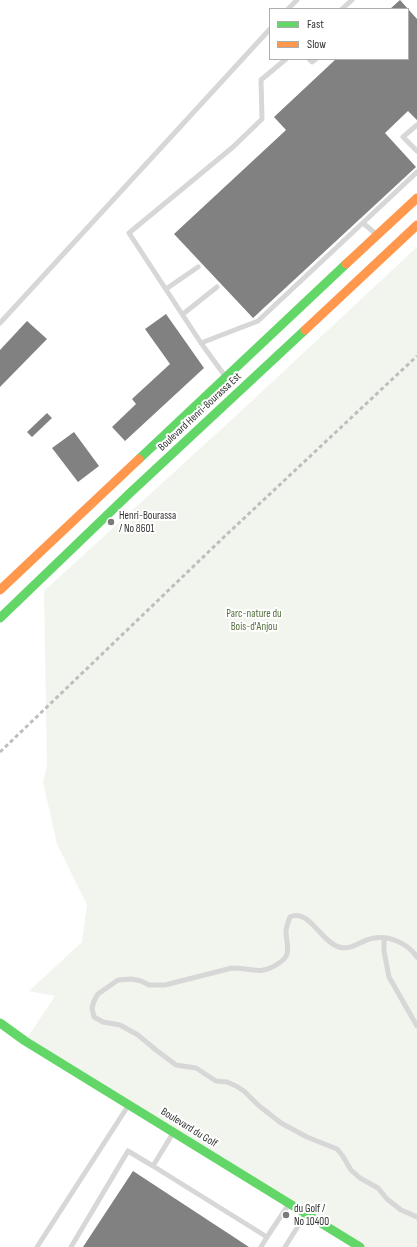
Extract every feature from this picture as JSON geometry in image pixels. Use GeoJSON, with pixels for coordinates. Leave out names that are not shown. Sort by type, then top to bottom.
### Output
{"type":"FeatureCollection","features":[{"type":"Feature","properties":{"kind":"main road","name":"Boulevard Henri-Bourassa Est"},"geometry":{"type":"LineString","coordinates":[[0,590],[19,576],[216,390],[226,376],[417,198]]}},
{"type":"Feature","properties":{"kind":"main road","name":"Boulevard Henri-Bourassa Est"},"geometry":{"type":"LineString","coordinates":[[0,618],[30,585],[130,493],[226,400],[417,225]]}},
{"type":"Feature","properties":{"kind":"main road","name":"Boulevard du Golf"},"geometry":{"type":"LineString","coordinates":[[2,1027],[360,1247]]}},
{"type":"Feature","properties":{"kind":"lane"},"geometry":{"type":"LineString","coordinates":[[289,8],[297,0]]}},
{"type":"Feature","properties":{"kind":"lane"},"geometry":{"type":"LineString","coordinates":[[343,8],[352,0]]}},
{"type":"Feature","properties":{"kind":"lane"},"geometry":{"type":"LineString","coordinates":[[0,323],[269,30]]}},
{"type":"Feature","properties":{"kind":"lane"},"geometry":{"type":"LineString","coordinates":[[226,376],[201,343],[129,233],[233,147],[262,119],[261,80],[285,60]]}},
{"type":"Feature","properties":{"kind":"lane"},"geometry":{"type":"LineString","coordinates":[[417,125],[403,137],[417,151]]}},
{"type":"Feature","properties":{"kind":"lane"},"geometry":{"type":"LineString","coordinates":[[201,343],[258,321],[417,172]]}},
{"type":"Feature","properties":{"kind":"lane"},"geometry":{"type":"LineString","coordinates":[[363,223],[377,236]]}},
{"type":"Feature","properties":{"kind":"lane"},"geometry":{"type":"LineString","coordinates":[[166,289],[198,267]]}},
{"type":"Feature","properties":{"kind":"lane"},"geometry":{"type":"LineString","coordinates":[[183,314],[217,287]]}},
{"type":"Feature","properties":{"kind":"lane"},"geometry":{"type":"LineString","coordinates":[[417,956],[406,946],[384,938],[373,938],[359,945],[340,948],[327,941],[310,922],[298,915],[294,915],[290,917],[287,924],[287,954],[284,959],[272,968],[256,972],[242,968],[232,968],[165,985],[149,985],[132,979],[118,980],[98,994],[92,1008],[94,1016],[103,1022],[120,1025],[138,1035],[176,1065],[196,1068],[216,1081],[227,1082],[236,1086],[244,1091],[281,1124],[307,1137],[337,1149],[351,1170],[360,1178],[378,1188],[387,1199],[401,1210],[417,1217]]}},
{"type":"Feature","properties":{"kind":"lane"},"geometry":{"type":"LineString","coordinates":[[384,938],[384,951],[389,977],[417,1026]]}},
{"type":"Feature","properties":{"kind":"lane"},"geometry":{"type":"LineString","coordinates":[[37,1247],[128,1105]]}},
{"type":"Feature","properties":{"kind":"lane"},"geometry":{"type":"LineString","coordinates":[[153,1166],[173,1133]]}},
{"type":"Feature","properties":{"kind":"lane"},"geometry":{"type":"LineString","coordinates":[[71,1247],[128,1151],[267,1237]]}},
{"type":"Feature","properties":{"kind":"lane"},"geometry":{"type":"LineString","coordinates":[[261,1247],[289,1204]]}},
{"type":"Feature","properties":{"kind":"lane"},"geometry":{"type":"LineString","coordinates":[[285,1247],[305,1214]]}},
{"type":"Feature","properties":{"kind":"green space","name":"Parc-nature du Bois-d'Anjou"},"geometry":{"type":"Polygon","coordinates":[[[417,247],[417,1247],[360,1247],[25,1041],[55,996],[29,991],[82,942],[87,905],[57,844],[43,782],[47,767],[44,591],[240,412],[417,247]]]}},
{"type":"Feature","properties":{"kind":"building"},"geometry":{"type":"Polygon","coordinates":[[[400,0],[407,8],[391,8],[400,0]]]}},
{"type":"Feature","properties":{"kind":"building"},"geometry":{"type":"Polygon","coordinates":[[[409,10],[417,19],[417,120],[408,111],[385,133],[416,167],[253,318],[174,234],[286,130],[274,117],[335,60],[409,60],[409,10]]]}},
{"type":"Feature","properties":{"kind":"building"},"geometry":{"type":"Polygon","coordinates":[[[166,314],[204,368],[125,441],[112,427],[136,404],[132,399],[170,364],[145,329],[166,314]]]}},
{"type":"Feature","properties":{"kind":"building"},"geometry":{"type":"Polygon","coordinates":[[[27,321],[47,339],[0,387],[0,350],[27,321]]]}},
{"type":"Feature","properties":{"kind":"building"},"geometry":{"type":"Polygon","coordinates":[[[47,413],[52,418],[32,437],[27,432],[47,413]]]}},
{"type":"Feature","properties":{"kind":"building"},"geometry":{"type":"Polygon","coordinates":[[[74,432],[99,466],[78,482],[52,448],[74,432]]]}},
{"type":"Feature","properties":{"kind":"building"},"geometry":{"type":"Polygon","coordinates":[[[133,1171],[249,1247],[83,1247],[133,1171]]]}},
{"type":"Feature","properties":{"kind":"railway"},"geometry":{"type":"LineString","coordinates":[[0,752],[224,537],[417,356]]}},
{"type":"Feature","properties":{"kind":"traffic: fast"},"geometry":{"type":"LineString","coordinates":[[139,459],[346,264]]}},
{"type":"Feature","properties":{"kind":"traffic: fast"},"geometry":{"type":"LineString","coordinates":[[0,618],[130,493],[305,330]]}},
{"type":"Feature","properties":{"kind":"traffic: fast"},"geometry":{"type":"LineString","coordinates":[[0,1023],[25,1041],[360,1247]]}},
{"type":"Feature","properties":{"kind":"traffic: slow"},"geometry":{"type":"LineString","coordinates":[[346,264],[417,198]]}},
{"type":"Feature","properties":{"kind":"traffic: slow"},"geometry":{"type":"LineString","coordinates":[[305,330],[417,225]]}},
{"type":"Feature","properties":{"kind":"traffic: slow"},"geometry":{"type":"LineString","coordinates":[[0,590],[139,459]]}},
{"type":"Feature","properties":{"kind":"place","name":"Henri-Bourassa / No 8601"},"geometry":{"type":"Point","coordinates":[111,522]}},
{"type":"Feature","properties":{"kind":"place","name":"du Golf / No 10400"},"geometry":{"type":"Point","coordinates":[286,1215]}}]}
